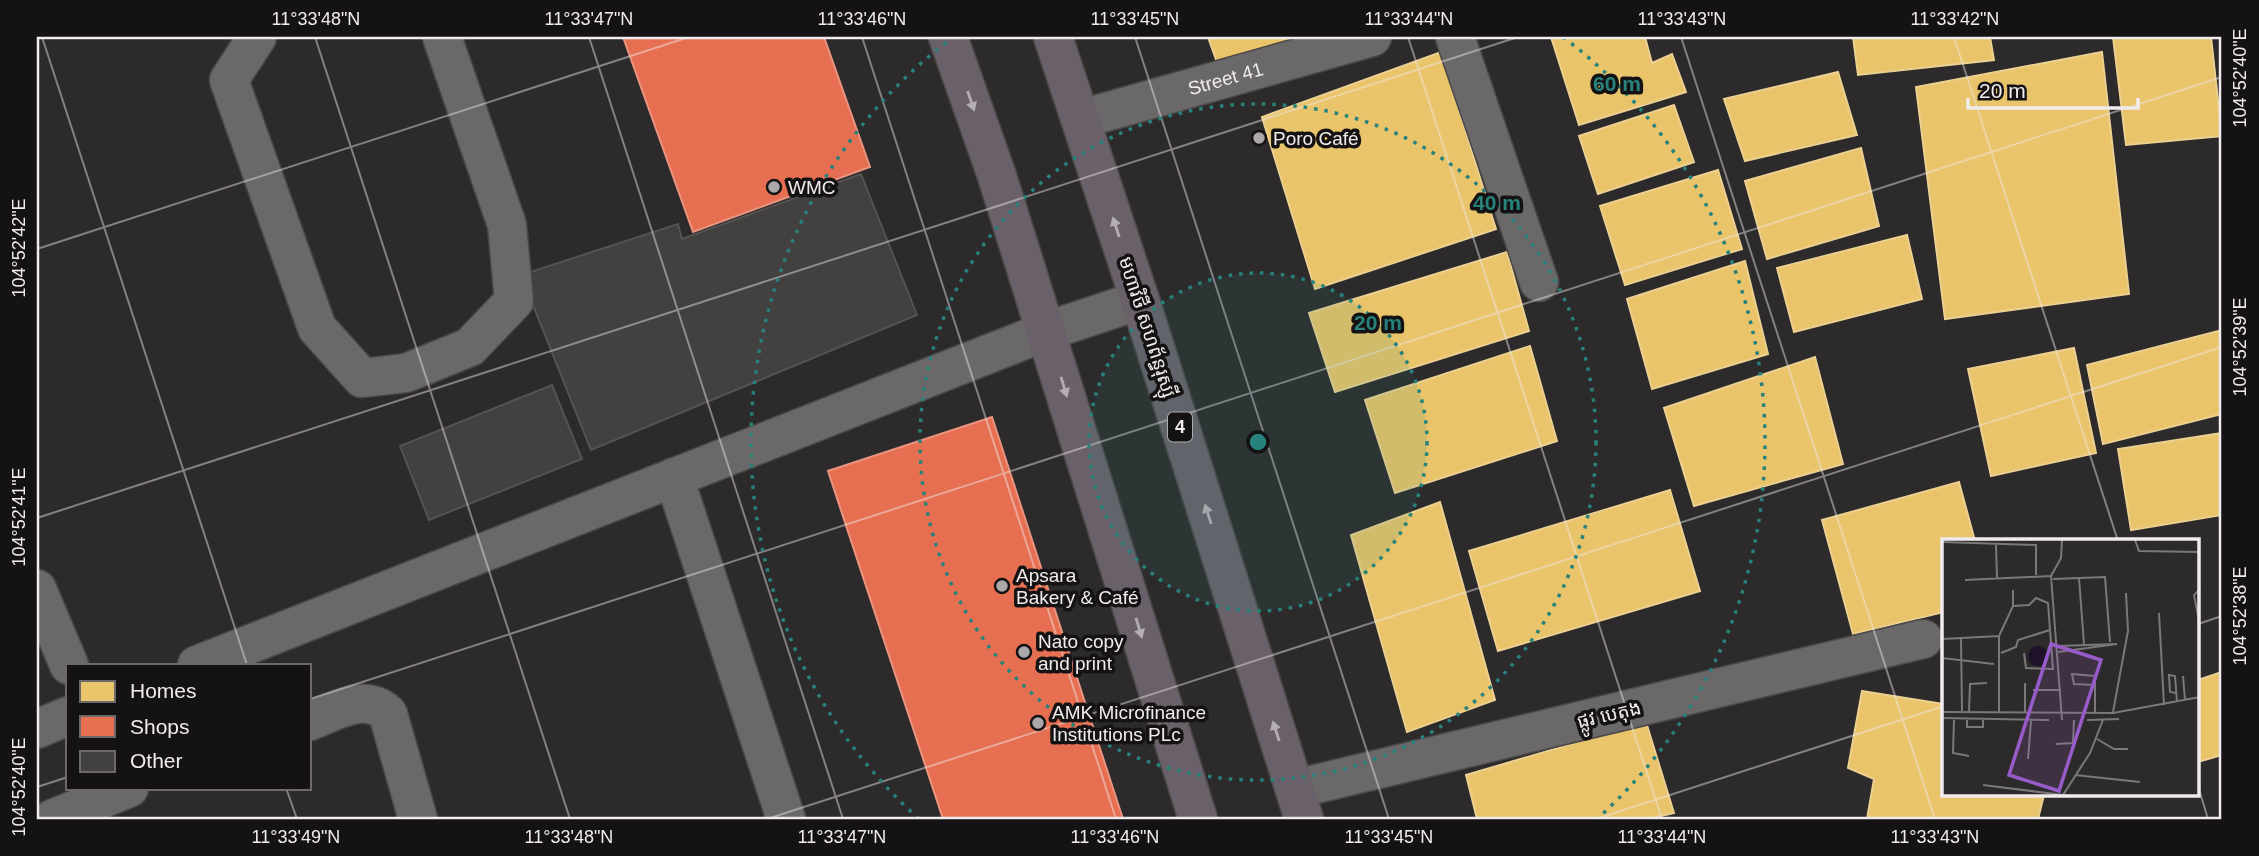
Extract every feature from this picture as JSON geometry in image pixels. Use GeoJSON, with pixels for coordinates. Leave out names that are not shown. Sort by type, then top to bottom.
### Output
{"type":"FeatureCollection","features":[{"type":"Feature","properties":{"kind":"highway"},"geometry":{"type":"LineString","coordinates":[[948,37],[1047,331],[1198,819]]}},
{"type":"Feature","properties":{"kind":"highway","name":"មហាវិថី សហព័ន្ធរុស្ស៊ី"},"geometry":{"type":"LineString","coordinates":[[1053,37],[1140,300],[1299,804]]}},
{"type":"Feature","properties":{"kind":"street"},"geometry":{"type":"LineString","coordinates":[[257,37],[229,80],[317,328],[362,378],[407,373],[470,347],[514,301],[507,225],[442,37]]}},
{"type":"Feature","properties":{"kind":"street","name":"Street 41"},"geometry":{"type":"LineString","coordinates":[[1081,119],[1372,37]]}},
{"type":"Feature","properties":{"kind":"street"},"geometry":{"type":"LineString","coordinates":[[1455,37],[1539,282]]}},
{"type":"Feature","properties":{"kind":"street"},"geometry":{"type":"LineString","coordinates":[[200,664],[1047,331],[1140,300]]}},
{"type":"Feature","properties":{"kind":"street"},"geometry":{"type":"LineString","coordinates":[[674,477],[786,819]]}},
{"type":"Feature","properties":{"kind":"street"},"geometry":{"type":"LineString","coordinates":[[37,589],[69,664]]}},
{"type":"Feature","properties":{"kind":"street","name":"ផ្លូវ បេតុង"},"geometry":{"type":"LineString","coordinates":[[1299,804],[1923,639]]}},
{"type":"Feature","properties":{"kind":"street"},"geometry":{"type":"LineString","coordinates":[[312,720],[360,702],[377,704],[383,709],[388,714],[418,819]]}},
{"type":"Feature","properties":{"kind":"street"},"geometry":{"type":"LineString","coordinates":[[37,729],[66,717]]}},
{"type":"Feature","properties":{"kind":"street"},"geometry":{"type":"LineString","coordinates":[[52,819],[124,790]]}},
{"type":"Feature","properties":{"kind":"building: Homes"},"geometry":{"type":"Polygon","coordinates":[[[1208,37],[1324,37],[1219,68],[1208,37]]]}},
{"type":"Feature","properties":{"kind":"building: Homes"},"geometry":{"type":"Polygon","coordinates":[[[1551,37],[1645,37],[1652,63],[1672,54],[1686,92],[1579,125],[1551,37]]]}},
{"type":"Feature","properties":{"kind":"building: Homes"},"geometry":{"type":"Polygon","coordinates":[[[1853,37],[1990,37],[1994,60],[1858,75],[1853,37]]]}},
{"type":"Feature","properties":{"kind":"building: Homes"},"geometry":{"type":"Polygon","coordinates":[[[2113,37],[2211,37],[2222,136],[2126,145],[2113,37]]]}},
{"type":"Feature","properties":{"kind":"building: Homes"},"geometry":{"type":"Polygon","coordinates":[[[1441,52],[1496,229],[1315,289],[1262,117],[1441,52]]]}},
{"type":"Feature","properties":{"kind":"building: Homes"},"geometry":{"type":"Polygon","coordinates":[[[2102,52],[2129,294],[1945,319],[1916,87],[2102,52]]]}},
{"type":"Feature","properties":{"kind":"building: Homes"},"geometry":{"type":"Polygon","coordinates":[[[1838,72],[1857,135],[1745,161],[1724,99],[1838,72]]]}},
{"type":"Feature","properties":{"kind":"building: Homes"},"geometry":{"type":"Polygon","coordinates":[[[1674,105],[1694,162],[1598,194],[1579,136],[1674,105]]]}},
{"type":"Feature","properties":{"kind":"building: Homes"},"geometry":{"type":"Polygon","coordinates":[[[1861,148],[1879,226],[1767,259],[1745,181],[1861,148]]]}},
{"type":"Feature","properties":{"kind":"building: Homes"},"geometry":{"type":"Polygon","coordinates":[[[1718,170],[1742,249],[1625,285],[1600,206],[1718,170]]]}},
{"type":"Feature","properties":{"kind":"building: Homes"},"geometry":{"type":"Polygon","coordinates":[[[1907,235],[1922,299],[1794,332],[1777,268],[1907,235]]]}},
{"type":"Feature","properties":{"kind":"building: Homes"},"geometry":{"type":"Polygon","coordinates":[[[1507,252],[1529,331],[1335,392],[1309,313],[1507,252]]]}},
{"type":"Feature","properties":{"kind":"building: Homes"},"geometry":{"type":"Polygon","coordinates":[[[1745,261],[1768,354],[1652,389],[1627,299],[1745,261]]]}},
{"type":"Feature","properties":{"kind":"building: Homes"},"geometry":{"type":"Polygon","coordinates":[[[2222,330],[2222,414],[2103,444],[2087,365],[2222,330]]]}},
{"type":"Feature","properties":{"kind":"building: Homes"},"geometry":{"type":"Polygon","coordinates":[[[1530,346],[1557,441],[1395,493],[1365,400],[1530,346]]]}},
{"type":"Feature","properties":{"kind":"building: Homes"},"geometry":{"type":"Polygon","coordinates":[[[2074,348],[2096,453],[1991,476],[1968,369],[2074,348]]]}},
{"type":"Feature","properties":{"kind":"building: Homes"},"geometry":{"type":"Polygon","coordinates":[[[1815,357],[1843,464],[1694,506],[1664,408],[1815,357]]]}},
{"type":"Feature","properties":{"kind":"building: Homes"},"geometry":{"type":"Polygon","coordinates":[[[2222,433],[2222,515],[2131,530],[2118,449],[2222,433]]]}},
{"type":"Feature","properties":{"kind":"building: Homes"},"geometry":{"type":"Polygon","coordinates":[[[1959,482],[1974,539],[1942,539],[1942,612],[1853,634],[1822,520],[1959,482]]]}},
{"type":"Feature","properties":{"kind":"building: Homes"},"geometry":{"type":"Polygon","coordinates":[[[1670,490],[1700,591],[1498,651],[1469,551],[1670,490]]]}},
{"type":"Feature","properties":{"kind":"building: Homes"},"geometry":{"type":"Polygon","coordinates":[[[1440,502],[1495,700],[1407,732],[1351,535],[1440,502]]]}},
{"type":"Feature","properties":{"kind":"building: Homes"},"geometry":{"type":"Polygon","coordinates":[[[2222,672],[2222,755],[2200,761],[2200,679],[2222,672]]]}},
{"type":"Feature","properties":{"kind":"building: Homes"},"geometry":{"type":"Polygon","coordinates":[[[1862,691],[1942,704],[1942,796],[2044,796],[2038,819],[1867,819],[1874,779],[1848,768],[1862,691]]]}},
{"type":"Feature","properties":{"kind":"building: Homes"},"geometry":{"type":"Polygon","coordinates":[[[1646,722],[1674,813],[1648,819],[1477,819],[1466,775],[1646,722]]]}},
{"type":"Feature","properties":{"kind":"building: Shops"},"geometry":{"type":"Polygon","coordinates":[[[623,37],[824,37],[870,167],[693,232],[623,37]]]}},
{"type":"Feature","properties":{"kind":"building: Shops"},"geometry":{"type":"Polygon","coordinates":[[[992,417],[1123,819],[943,819],[828,471],[992,417]]]}},
{"type":"Feature","properties":{"kind":"building: Other"},"geometry":{"type":"Polygon","coordinates":[[[861,174],[917,315],[591,450],[521,275],[678,224],[682,239],[861,174]]]}},
{"type":"Feature","properties":{"kind":"building: Other"},"geometry":{"type":"Polygon","coordinates":[[[552,385],[582,459],[429,520],[400,446],[552,385]]]}},
{"type":"Feature","properties":{"kind":"place","name":"Poro Café"},"geometry":{"type":"Point","coordinates":[1259,138]}},
{"type":"Feature","properties":{"kind":"place","name":"WMC"},"geometry":{"type":"Point","coordinates":[774,187]}},
{"type":"Feature","properties":{"kind":"place","name":"Apsara Bakery & Café"},"geometry":{"type":"Point","coordinates":[1002,586]}},
{"type":"Feature","properties":{"kind":"place","name":"Nato copy and print"},"geometry":{"type":"Point","coordinates":[1024,652]}},
{"type":"Feature","properties":{"kind":"place","name":"AMK Microfinance Institutions PLc"},"geometry":{"type":"Point","coordinates":[1038,723]}}]}
